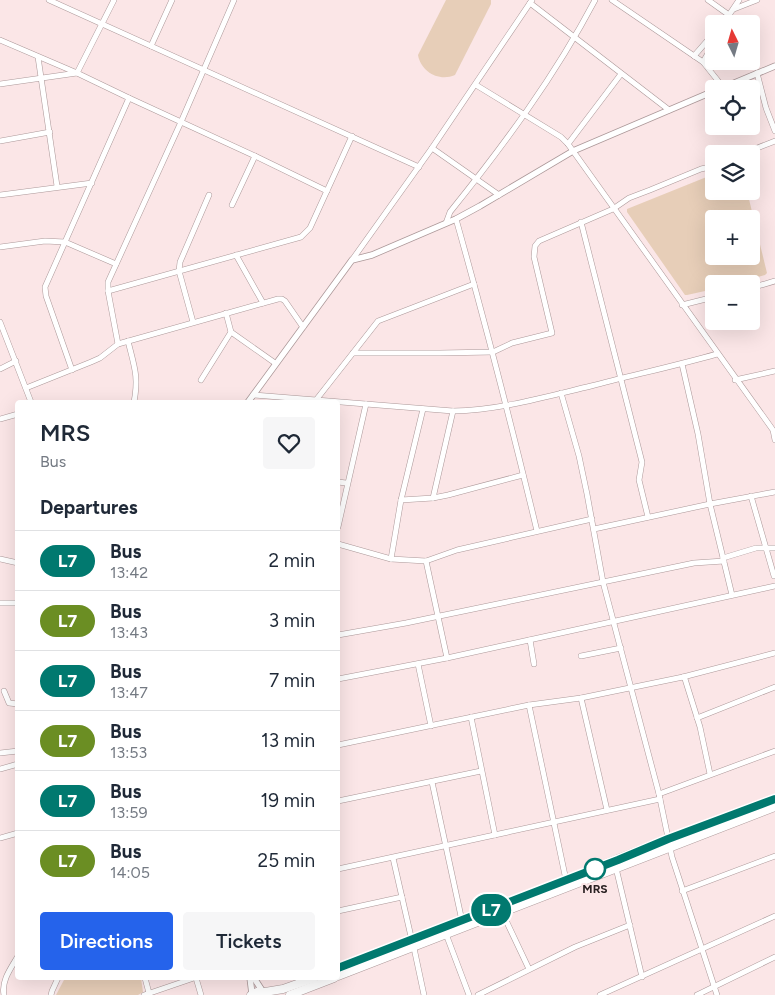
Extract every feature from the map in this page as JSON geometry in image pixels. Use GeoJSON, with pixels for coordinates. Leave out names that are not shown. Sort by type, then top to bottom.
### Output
{"type":"FeatureCollection","features":[{"type":"Feature","properties":{"kind":"highway"},"geometry":{"type":"LineString","coordinates":[[340,967],[446,934],[616,868],[669,843],[775,799]]}},
{"type":"Feature","properties":{"kind":"highway"},"geometry":{"type":"LineString","coordinates":[[340,975],[462,921],[566,880],[775,807]]}},
{"type":"Feature","properties":{"kind":"highway"},"geometry":{"type":"LineString","coordinates":[[251,995],[257,991],[274,992],[302,980]]}},
{"type":"Feature","properties":{"kind":"highway"},"geometry":{"type":"LineString","coordinates":[[290,995],[329,980]]}},
{"type":"Feature","properties":{"kind":"street"},"geometry":{"type":"LineString","coordinates":[[49,0],[419,167]]}},
{"type":"Feature","properties":{"kind":"street"},"geometry":{"type":"LineString","coordinates":[[77,73],[114,0]]}},
{"type":"Feature","properties":{"kind":"street"},"geometry":{"type":"LineString","coordinates":[[151,46],[172,0]]}},
{"type":"Feature","properties":{"kind":"street"},"geometry":{"type":"LineString","coordinates":[[118,344],[108,282],[204,71],[234,0]]}},
{"type":"Feature","properties":{"kind":"street"},"geometry":{"type":"LineString","coordinates":[[446,223],[450,212],[524,114],[575,38],[595,0]]}},
{"type":"Feature","properties":{"kind":"street"},"geometry":{"type":"LineString","coordinates":[[612,0],[703,62],[715,80]]}},
{"type":"Feature","properties":{"kind":"street"},"geometry":{"type":"LineString","coordinates":[[708,0],[729,15],[739,0]]}},
{"type":"Feature","properties":{"kind":"street"},"geometry":{"type":"LineString","coordinates":[[734,9],[757,0]]}},
{"type":"Feature","properties":{"kind":"street"},"geometry":{"type":"LineString","coordinates":[[249,400],[419,167],[531,2],[669,110]]}},
{"type":"Feature","properties":{"kind":"street"},"geometry":{"type":"LineString","coordinates":[[0,40],[77,73],[327,191]]}},
{"type":"Feature","properties":{"kind":"street"},"geometry":{"type":"LineString","coordinates":[[694,56],[705,43]]}},
{"type":"Feature","properties":{"kind":"street"},"geometry":{"type":"LineString","coordinates":[[38,56],[57,186]]}},
{"type":"Feature","properties":{"kind":"street"},"geometry":{"type":"LineString","coordinates":[[740,80],[775,66]]}},
{"type":"Feature","properties":{"kind":"street"},"geometry":{"type":"LineString","coordinates":[[0,84],[77,73]]}},
{"type":"Feature","properties":{"kind":"street"},"geometry":{"type":"LineString","coordinates":[[757,73],[766,108],[775,132]]}},
{"type":"Feature","properties":{"kind":"street"},"geometry":{"type":"LineString","coordinates":[[568,144],[621,74]]}},
{"type":"Feature","properties":{"kind":"street"},"geometry":{"type":"LineString","coordinates":[[476,84],[568,144],[735,380],[774,430],[775,440]]}},
{"type":"Feature","properties":{"kind":"street"},"geometry":{"type":"LineString","coordinates":[[352,260],[372,255],[456,219],[573,152],[705,95]]}},
{"type":"Feature","properties":{"kind":"street"},"geometry":{"type":"LineString","coordinates":[[72,370],[46,296],[45,287],[128,98]]}},
{"type":"Feature","properties":{"kind":"street"},"geometry":{"type":"LineString","coordinates":[[0,141],[50,132]]}},
{"type":"Feature","properties":{"kind":"street"},"geometry":{"type":"LineString","coordinates":[[108,291],[301,237],[310,228],[352,136]]}},
{"type":"Feature","properties":{"kind":"street"},"geometry":{"type":"LineString","coordinates":[[760,147],[775,141]]}},
{"type":"Feature","properties":{"kind":"street"},"geometry":{"type":"LineString","coordinates":[[432,148],[499,195]]}},
{"type":"Feature","properties":{"kind":"street"},"geometry":{"type":"LineString","coordinates":[[232,205],[255,156]]}},
{"type":"Feature","properties":{"kind":"street"},"geometry":{"type":"LineString","coordinates":[[353,353],[493,352],[512,343],[552,333],[534,257],[535,246],[543,238],[684,175],[705,169]]}},
{"type":"Feature","properties":{"kind":"street"},"geometry":{"type":"LineString","coordinates":[[0,195],[57,186],[92,183]]}},
{"type":"Feature","properties":{"kind":"street"},"geometry":{"type":"LineString","coordinates":[[194,322],[179,271],[182,254],[209,195]]}},
{"type":"Feature","properties":{"kind":"street"},"geometry":{"type":"LineString","coordinates":[[456,219],[493,352],[522,475],[538,531]]}},
{"type":"Feature","properties":{"kind":"street"},"geometry":{"type":"LineString","coordinates":[[581,222],[642,462],[639,480],[648,517]]}},
{"type":"Feature","properties":{"kind":"street"},"geometry":{"type":"LineString","coordinates":[[0,248],[45,241],[65,242],[116,264]]}},
{"type":"Feature","properties":{"kind":"street"},"geometry":{"type":"LineString","coordinates":[[236,255],[263,303]]}},
{"type":"Feature","properties":{"kind":"street"},"geometry":{"type":"LineString","coordinates":[[760,285],[775,281]]}},
{"type":"Feature","properties":{"kind":"street"},"geometry":{"type":"LineString","coordinates":[[316,400],[378,321],[474,284]]}},
{"type":"Feature","properties":{"kind":"street"},"geometry":{"type":"LineString","coordinates":[[26,388],[100,358],[118,344],[263,303],[282,299],[303,327]]}},
{"type":"Feature","properties":{"kind":"street"},"geometry":{"type":"LineString","coordinates":[[682,305],[705,300]]}},
{"type":"Feature","properties":{"kind":"street"},"geometry":{"type":"LineString","coordinates":[[226,313],[231,332],[275,363]]}},
{"type":"Feature","properties":{"kind":"street"},"geometry":{"type":"LineString","coordinates":[[0,322],[30,400]]}},
{"type":"Feature","properties":{"kind":"street"},"geometry":{"type":"LineString","coordinates":[[200,380],[231,332]]}},
{"type":"Feature","properties":{"kind":"street"},"geometry":{"type":"LineString","coordinates":[[128,341],[137,376],[134,400]]}},
{"type":"Feature","properties":{"kind":"street"},"geometry":{"type":"LineString","coordinates":[[340,402],[452,411],[482,410],[561,393],[717,354]]}},
{"type":"Feature","properties":{"kind":"street"},"geometry":{"type":"LineString","coordinates":[[0,369],[16,361]]}},
{"type":"Feature","properties":{"kind":"street"},"geometry":{"type":"LineString","coordinates":[[682,364],[698,434],[710,504],[732,595]]}},
{"type":"Feature","properties":{"kind":"street"},"geometry":{"type":"LineString","coordinates":[[735,380],[775,371]]}},
{"type":"Feature","properties":{"kind":"street"},"geometry":{"type":"LineString","coordinates":[[561,393],[579,456],[603,582],[660,796],[669,843],[682,890],[717,995]]}},
{"type":"Feature","properties":{"kind":"street"},"geometry":{"type":"LineString","coordinates":[[253,395],[305,400]]}},
{"type":"Feature","properties":{"kind":"street"},"geometry":{"type":"LineString","coordinates":[[340,516],[346,483],[366,404]]}},
{"type":"Feature","properties":{"kind":"street"},"geometry":{"type":"LineString","coordinates":[[391,559],[401,500],[423,409]]}},
{"type":"Feature","properties":{"kind":"street"},"geometry":{"type":"LineString","coordinates":[[433,498],[452,411]]}},
{"type":"Feature","properties":{"kind":"street"},"geometry":{"type":"LineString","coordinates":[[0,419],[15,415]]}},
{"type":"Feature","properties":{"kind":"street"},"geometry":{"type":"LineString","coordinates":[[401,500],[433,498],[522,475]]}},
{"type":"Feature","properties":{"kind":"street"},"geometry":{"type":"LineString","coordinates":[[340,482],[346,483]]}},
{"type":"Feature","properties":{"kind":"street"},"geometry":{"type":"LineString","coordinates":[[594,529],[775,492]]}},
{"type":"Feature","properties":{"kind":"street"},"geometry":{"type":"LineString","coordinates":[[751,496],[774,576]]}},
{"type":"Feature","properties":{"kind":"street"},"geometry":{"type":"LineString","coordinates":[[340,545],[391,559],[426,561],[457,550],[592,519]]}},
{"type":"Feature","properties":{"kind":"street"},"geometry":{"type":"LineString","coordinates":[[340,634],[438,616],[694,563],[724,560],[756,548],[775,548]]}},
{"type":"Feature","properties":{"kind":"street"},"geometry":{"type":"LineString","coordinates":[[0,559],[15,562]]}},
{"type":"Feature","properties":{"kind":"street"},"geometry":{"type":"LineString","coordinates":[[426,561],[447,658]]}},
{"type":"Feature","properties":{"kind":"street"},"geometry":{"type":"LineString","coordinates":[[340,680],[775,586]]}},
{"type":"Feature","properties":{"kind":"street"},"geometry":{"type":"LineString","coordinates":[[0,603],[15,603]]}},
{"type":"Feature","properties":{"kind":"street"},"geometry":{"type":"LineString","coordinates":[[530,640],[534,664]]}},
{"type":"Feature","properties":{"kind":"street"},"geometry":{"type":"LineString","coordinates":[[581,656],[621,648]]}},
{"type":"Feature","properties":{"kind":"street"},"geometry":{"type":"LineString","coordinates":[[340,745],[529,705],[581,698],[683,677],[775,652]]}},
{"type":"Feature","properties":{"kind":"street"},"geometry":{"type":"LineString","coordinates":[[418,664],[431,726]]}},
{"type":"Feature","properties":{"kind":"street"},"geometry":{"type":"LineString","coordinates":[[683,677],[697,718],[710,774]]}},
{"type":"Feature","properties":{"kind":"street"},"geometry":{"type":"LineString","coordinates":[[697,718],[775,687]]}},
{"type":"Feature","properties":{"kind":"street"},"geometry":{"type":"LineString","coordinates":[[4,691],[9,704],[15,704]]}},
{"type":"Feature","properties":{"kind":"street"},"geometry":{"type":"LineString","coordinates":[[581,698],[607,810]]}},
{"type":"Feature","properties":{"kind":"street"},"geometry":{"type":"LineString","coordinates":[[529,705],[566,880]]}},
{"type":"Feature","properties":{"kind":"street"},"geometry":{"type":"LineString","coordinates":[[471,718],[495,835]]}},
{"type":"Feature","properties":{"kind":"street"},"geometry":{"type":"LineString","coordinates":[[340,869],[553,823],[660,796],[710,774],[775,751]]}},
{"type":"Feature","properties":{"kind":"street"},"geometry":{"type":"LineString","coordinates":[[0,754],[15,752]]}},
{"type":"Feature","properties":{"kind":"street"},"geometry":{"type":"LineString","coordinates":[[0,769],[15,765]]}},
{"type":"Feature","properties":{"kind":"street"},"geometry":{"type":"LineString","coordinates":[[340,801],[481,771]]}},
{"type":"Feature","properties":{"kind":"street"},"geometry":{"type":"LineString","coordinates":[[432,782],[462,921]]}},
{"type":"Feature","properties":{"kind":"street"},"geometry":{"type":"LineString","coordinates":[[0,838],[15,834]]}},
{"type":"Feature","properties":{"kind":"street"},"geometry":{"type":"LineString","coordinates":[[682,890],[775,856]]}},
{"type":"Feature","properties":{"kind":"street"},"geometry":{"type":"LineString","coordinates":[[393,858],[424,995]]}},
{"type":"Feature","properties":{"kind":"street"},"geometry":{"type":"LineString","coordinates":[[616,868],[642,978]]}},
{"type":"Feature","properties":{"kind":"street"},"geometry":{"type":"LineString","coordinates":[[340,911],[402,897]]}},
{"type":"Feature","properties":{"kind":"street"},"geometry":{"type":"LineString","coordinates":[[502,912],[529,969]]}},
{"type":"Feature","properties":{"kind":"street"},"geometry":{"type":"LineString","coordinates":[[600,995],[642,978],[775,916]]}},
{"type":"Feature","properties":{"kind":"street"},"geometry":{"type":"LineString","coordinates":[[478,995],[575,947],[630,925]]}},
{"type":"Feature","properties":{"kind":"street"},"geometry":{"type":"LineString","coordinates":[[446,934],[468,995]]}},
{"type":"Feature","properties":{"kind":"street"},"geometry":{"type":"LineString","coordinates":[[697,995],[775,957]]}},
{"type":"Feature","properties":{"kind":"street"},"geometry":{"type":"LineString","coordinates":[[4,995],[2,988],[15,962]]}},
{"type":"Feature","properties":{"kind":"street"},"geometry":{"type":"LineString","coordinates":[[52,995],[52,990],[57,980]]}},
{"type":"Feature","properties":{"kind":"street"},"geometry":{"type":"LineString","coordinates":[[145,980],[147,994],[189,980]]}},
{"type":"Feature","properties":{"kind":"street"},"geometry":{"type":"LineString","coordinates":[[196,980],[200,995]]}},
{"type":"Feature","properties":{"kind":"street"},"geometry":{"type":"LineString","coordinates":[[250,980],[251,995]]}},
{"type":"Feature","properties":{"kind":"street"},"geometry":{"type":"LineString","coordinates":[[256,980],[266,993]]}},
{"type":"Feature","properties":{"kind":"shaded area"},"geometry":{"type":"Polygon","coordinates":[[[446,0],[491,0],[491,4],[455,75],[443,77],[427,71],[418,55],[446,0]]]}},
{"type":"Feature","properties":{"kind":"shaded area"},"geometry":{"type":"Polygon","coordinates":[[[705,178],[705,200],[749,200],[752,210],[705,210],[705,265],[760,265],[760,244],[767,273],[760,276],[705,275],[705,291],[685,295],[627,212],[627,209],[705,178]]]}},
{"type":"Feature","properties":{"kind":"shaded area"},"geometry":{"type":"Polygon","coordinates":[[[64,980],[141,980],[143,992],[138,995],[56,995],[64,980]]]}},
{"type":"Feature","properties":{"kind":"bus line","name":"L7"},"geometry":{"type":"LineString","coordinates":[[340,967],[775,799]]}},
{"type":"Feature","properties":{"kind":"place","name":"MRS"},"geometry":{"type":"Point","coordinates":[595,869]}}]}
